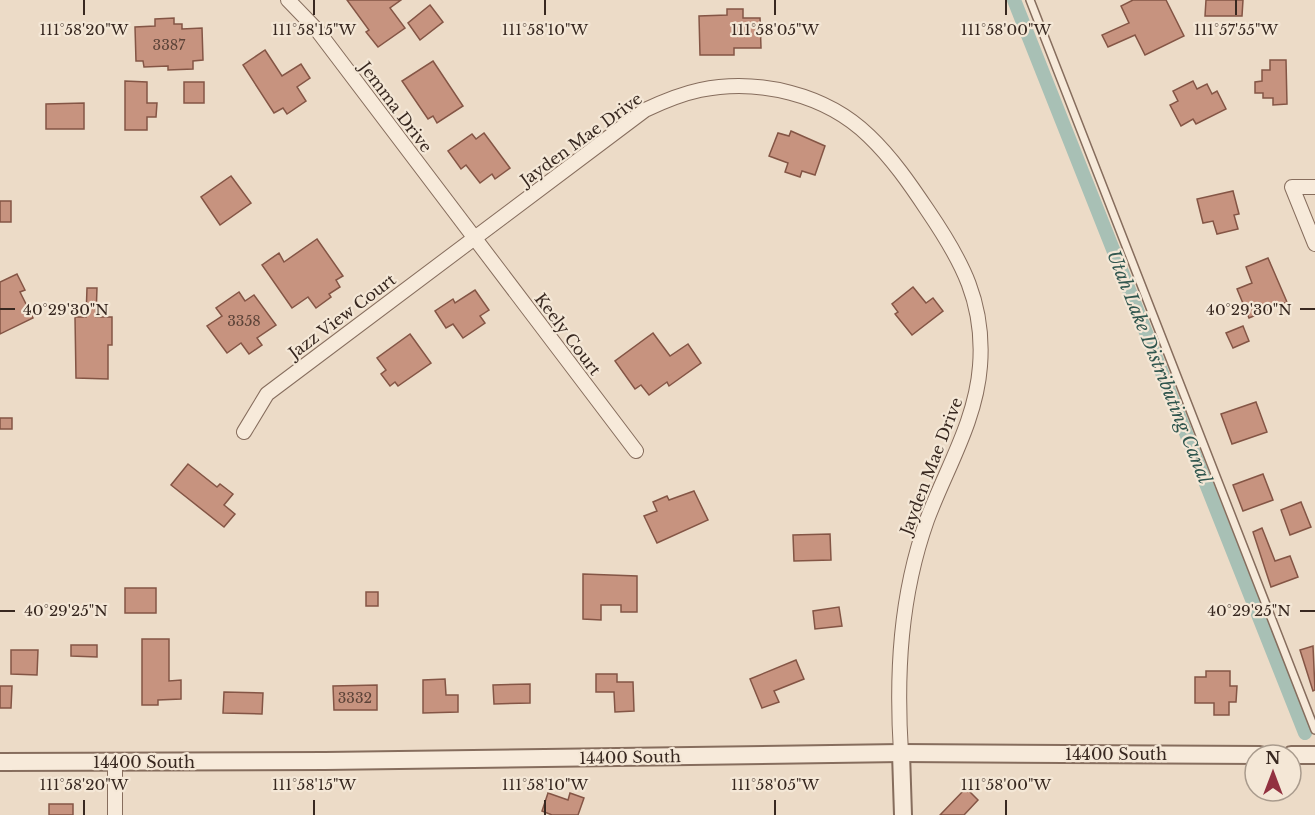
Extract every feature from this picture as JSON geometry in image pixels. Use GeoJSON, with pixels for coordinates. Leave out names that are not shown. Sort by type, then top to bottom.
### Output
{"type":"FeatureCollection","features":[{"type":"Feature","properties":{"kind":"street","name":"Jemma Drive"},"geometry":{"type":"LineString","coordinates":[[288,0],[317,30],[473,237]]}},
{"type":"Feature","properties":{"kind":"street","name":"Jayden Mae Drive"},"geometry":{"type":"LineString","coordinates":[[473,237],[645,110],[700,90],[764,88],[793,93],[825,105],[848,120],[885,153],[906,178],[961,262],[972,287],[980,337],[977,392],[967,425],[928,518],[911,572],[900,641],[901,753]]}},
{"type":"Feature","properties":{"kind":"street"},"geometry":{"type":"LineString","coordinates":[[1315,187],[1292,187],[1315,244]]}},
{"type":"Feature","properties":{"kind":"street","name":"Jazz View Court"},"geometry":{"type":"LineString","coordinates":[[244,432],[253,413],[267,394],[473,237]]}},
{"type":"Feature","properties":{"kind":"street","name":"Keely Court"},"geometry":{"type":"LineString","coordinates":[[473,237],[636,451]]}},
{"type":"Feature","properties":{"kind":"street"},"geometry":{"type":"LineString","coordinates":[[901,753],[903,815]]}},
{"type":"Feature","properties":{"kind":"street","name":"14400 South"},"geometry":{"type":"LineString","coordinates":[[0,762],[901,753],[1243,755]]}},
{"type":"Feature","properties":{"kind":"street"},"geometry":{"type":"LineString","coordinates":[[115,762],[115,815]]}},
{"type":"Feature","properties":{"kind":"lane"},"geometry":{"type":"LineString","coordinates":[[1030,0],[1315,730]]}},
{"type":"Feature","properties":{"kind":"building"},"geometry":{"type":"Polygon","coordinates":[[[347,0],[401,0],[390,8],[405,28],[378,47],[366,32],[369,30],[347,0]]]}},
{"type":"Feature","properties":{"kind":"building"},"geometry":{"type":"Polygon","coordinates":[[[1133,0],[1166,0],[1184,36],[1145,55],[1135,35],[1108,47],[1102,35],[1129,23],[1121,6],[1133,0]]]}},
{"type":"Feature","properties":{"kind":"building"},"geometry":{"type":"Polygon","coordinates":[[[1206,0],[1243,0],[1242,16],[1205,16],[1206,0]]]}},
{"type":"Feature","properties":{"kind":"building"},"geometry":{"type":"Polygon","coordinates":[[[430,5],[443,22],[420,40],[408,23],[430,5]]]}},
{"type":"Feature","properties":{"kind":"building"},"geometry":{"type":"Polygon","coordinates":[[[727,9],[743,9],[743,18],[760,18],[761,48],[734,48],[734,55],[700,55],[699,16],[727,15],[727,9]]]}},
{"type":"Feature","properties":{"kind":"building"},"geometry":{"type":"Polygon","coordinates":[[[174,18],[174,24],[182,24],[182,29],[202,28],[203,60],[193,61],[193,69],[168,70],[168,66],[144,67],[143,61],[136,61],[135,27],[155,26],[155,19],[174,18]]]}},
{"type":"Feature","properties":{"kind":"building"},"geometry":{"type":"Polygon","coordinates":[[[265,50],[282,76],[301,64],[310,78],[297,87],[306,101],[287,114],[283,108],[274,113],[243,65],[265,50]]]}},
{"type":"Feature","properties":{"kind":"building"},"geometry":{"type":"Polygon","coordinates":[[[1270,60],[1286,60],[1287,104],[1273,105],[1273,98],[1263,98],[1263,93],[1255,93],[1255,82],[1262,81],[1262,70],[1270,70],[1270,60]]]}},
{"type":"Feature","properties":{"kind":"building"},"geometry":{"type":"Polygon","coordinates":[[[433,61],[463,106],[437,123],[433,116],[428,119],[402,81],[433,61]]]}},
{"type":"Feature","properties":{"kind":"building"},"geometry":{"type":"Polygon","coordinates":[[[125,81],[147,82],[147,103],[157,103],[156,117],[147,117],[147,130],[125,130],[125,81]]]}},
{"type":"Feature","properties":{"kind":"building"},"geometry":{"type":"Polygon","coordinates":[[[1193,81],[1197,89],[1207,84],[1212,94],[1217,91],[1226,109],[1196,124],[1193,119],[1181,126],[1170,105],[1178,101],[1173,91],[1193,81]]]}},
{"type":"Feature","properties":{"kind":"building"},"geometry":{"type":"Polygon","coordinates":[[[184,82],[204,82],[204,103],[184,103],[184,82]]]}},
{"type":"Feature","properties":{"kind":"building"},"geometry":{"type":"Polygon","coordinates":[[[84,103],[84,129],[46,129],[46,104],[84,103]]]}},
{"type":"Feature","properties":{"kind":"building"},"geometry":{"type":"Polygon","coordinates":[[[791,131],[825,146],[815,175],[802,171],[800,177],[785,172],[788,163],[769,156],[778,133],[789,136],[791,131]]]}},
{"type":"Feature","properties":{"kind":"building"},"geometry":{"type":"Polygon","coordinates":[[[484,133],[510,168],[495,179],[492,174],[480,183],[466,165],[461,169],[448,151],[472,134],[476,139],[484,133]]]}},
{"type":"Feature","properties":{"kind":"building"},"geometry":{"type":"Polygon","coordinates":[[[231,176],[251,203],[220,225],[201,197],[231,176]]]}},
{"type":"Feature","properties":{"kind":"building"},"geometry":{"type":"Polygon","coordinates":[[[1233,191],[1239,214],[1234,215],[1238,229],[1217,234],[1213,221],[1203,223],[1197,199],[1233,191]]]}},
{"type":"Feature","properties":{"kind":"building"},"geometry":{"type":"Polygon","coordinates":[[[0,201],[11,201],[11,222],[0,222],[0,201]]]}},
{"type":"Feature","properties":{"kind":"building"},"geometry":{"type":"Polygon","coordinates":[[[317,239],[343,276],[336,280],[340,287],[329,294],[331,297],[316,308],[308,297],[292,308],[262,265],[279,253],[284,262],[317,239]]]}},
{"type":"Feature","properties":{"kind":"building"},"geometry":{"type":"Polygon","coordinates":[[[1268,258],[1287,302],[1249,318],[1237,289],[1252,283],[1246,267],[1268,258]]]}},
{"type":"Feature","properties":{"kind":"building"},"geometry":{"type":"Polygon","coordinates":[[[17,274],[25,290],[20,292],[33,318],[0,334],[0,282],[17,274]]]}},
{"type":"Feature","properties":{"kind":"building"},"geometry":{"type":"Polygon","coordinates":[[[913,287],[926,303],[933,298],[943,311],[912,335],[895,314],[898,312],[892,304],[913,287]]]}},
{"type":"Feature","properties":{"kind":"building"},"geometry":{"type":"Polygon","coordinates":[[[87,288],[97,288],[96,317],[112,317],[112,345],[108,345],[108,379],[76,378],[75,317],[86,317],[87,288]]]}},
{"type":"Feature","properties":{"kind":"building"},"geometry":{"type":"Polygon","coordinates":[[[475,290],[489,310],[480,316],[485,323],[463,338],[453,324],[446,328],[435,311],[453,299],[455,303],[475,290]]]}},
{"type":"Feature","properties":{"kind":"building"},"geometry":{"type":"Polygon","coordinates":[[[239,292],[245,301],[254,295],[276,325],[257,338],[262,345],[249,354],[241,343],[227,353],[207,326],[222,316],[216,308],[239,292]]]}},
{"type":"Feature","properties":{"kind":"building"},"geometry":{"type":"Polygon","coordinates":[[[1243,326],[1249,341],[1233,348],[1226,333],[1243,326]]]}},
{"type":"Feature","properties":{"kind":"building"},"geometry":{"type":"Polygon","coordinates":[[[653,333],[670,356],[688,344],[701,363],[669,386],[667,382],[649,395],[641,385],[635,389],[615,361],[653,333]]]}},
{"type":"Feature","properties":{"kind":"building"},"geometry":{"type":"Polygon","coordinates":[[[410,334],[431,363],[398,386],[395,382],[390,386],[381,374],[386,370],[377,358],[410,334]]]}},
{"type":"Feature","properties":{"kind":"building"},"geometry":{"type":"Polygon","coordinates":[[[1256,402],[1267,432],[1232,444],[1221,414],[1256,402]]]}},
{"type":"Feature","properties":{"kind":"building"},"geometry":{"type":"Polygon","coordinates":[[[0,418],[12,418],[12,429],[0,429],[0,418]]]}},
{"type":"Feature","properties":{"kind":"building"},"geometry":{"type":"Polygon","coordinates":[[[188,464],[217,487],[220,484],[233,494],[224,505],[235,514],[224,527],[171,485],[188,464]]]}},
{"type":"Feature","properties":{"kind":"building"},"geometry":{"type":"Polygon","coordinates":[[[1263,474],[1273,500],[1243,511],[1233,485],[1263,474]]]}},
{"type":"Feature","properties":{"kind":"building"},"geometry":{"type":"Polygon","coordinates":[[[694,491],[708,520],[657,543],[644,516],[657,511],[653,502],[667,496],[669,500],[694,491]]]}},
{"type":"Feature","properties":{"kind":"building"},"geometry":{"type":"Polygon","coordinates":[[[1301,502],[1311,527],[1290,535],[1281,510],[1301,502]]]}},
{"type":"Feature","properties":{"kind":"building"},"geometry":{"type":"Polygon","coordinates":[[[1262,528],[1275,561],[1290,556],[1298,577],[1271,587],[1253,532],[1262,528]]]}},
{"type":"Feature","properties":{"kind":"building"},"geometry":{"type":"Polygon","coordinates":[[[830,534],[831,560],[794,561],[793,535],[830,534]]]}},
{"type":"Feature","properties":{"kind":"building"},"geometry":{"type":"Polygon","coordinates":[[[583,574],[637,576],[637,612],[621,612],[621,605],[601,605],[601,620],[583,619],[583,574]]]}},
{"type":"Feature","properties":{"kind":"building"},"geometry":{"type":"Polygon","coordinates":[[[125,588],[156,588],[156,613],[125,613],[125,588]]]}},
{"type":"Feature","properties":{"kind":"building"},"geometry":{"type":"Polygon","coordinates":[[[366,592],[378,592],[378,606],[366,606],[366,592]]]}},
{"type":"Feature","properties":{"kind":"building"},"geometry":{"type":"Polygon","coordinates":[[[839,607],[842,626],[815,629],[813,611],[839,607]]]}},
{"type":"Feature","properties":{"kind":"building"},"geometry":{"type":"Polygon","coordinates":[[[142,639],[169,639],[169,681],[181,680],[181,699],[158,700],[158,705],[142,705],[142,639]]]}},
{"type":"Feature","properties":{"kind":"building"},"geometry":{"type":"Polygon","coordinates":[[[71,645],[97,645],[97,657],[71,656],[71,645]]]}},
{"type":"Feature","properties":{"kind":"building"},"geometry":{"type":"Polygon","coordinates":[[[1313,646],[1315,690],[1313,691],[1300,650],[1313,646]]]}},
{"type":"Feature","properties":{"kind":"building"},"geometry":{"type":"Polygon","coordinates":[[[11,650],[38,650],[37,675],[11,674],[11,650]]]}},
{"type":"Feature","properties":{"kind":"building"},"geometry":{"type":"Polygon","coordinates":[[[796,660],[804,679],[774,691],[779,702],[762,708],[750,679],[796,660]]]}},
{"type":"Feature","properties":{"kind":"building"},"geometry":{"type":"Polygon","coordinates":[[[1206,671],[1230,671],[1230,686],[1237,686],[1236,702],[1229,702],[1229,715],[1214,715],[1214,703],[1195,703],[1195,677],[1206,677],[1206,671]]]}},
{"type":"Feature","properties":{"kind":"building"},"geometry":{"type":"Polygon","coordinates":[[[596,674],[617,674],[617,682],[633,682],[634,711],[615,712],[614,692],[596,692],[596,674]]]}},
{"type":"Feature","properties":{"kind":"building"},"geometry":{"type":"Polygon","coordinates":[[[445,679],[446,695],[458,695],[458,712],[423,713],[423,680],[445,679]]]}},
{"type":"Feature","properties":{"kind":"building"},"geometry":{"type":"Polygon","coordinates":[[[530,684],[530,703],[494,704],[493,685],[530,684]]]}},
{"type":"Feature","properties":{"kind":"building"},"geometry":{"type":"Polygon","coordinates":[[[377,685],[377,710],[334,710],[333,686],[377,685]]]}},
{"type":"Feature","properties":{"kind":"building"},"geometry":{"type":"Polygon","coordinates":[[[0,686],[12,686],[11,708],[0,708],[0,686]]]}},
{"type":"Feature","properties":{"kind":"building"},"geometry":{"type":"Polygon","coordinates":[[[224,692],[263,693],[262,714],[223,713],[224,692]]]}},
{"type":"Feature","properties":{"kind":"building"},"geometry":{"type":"Polygon","coordinates":[[[966,788],[978,800],[964,815],[940,815],[966,788]]]}},
{"type":"Feature","properties":{"kind":"building"},"geometry":{"type":"Polygon","coordinates":[[[548,793],[568,800],[570,793],[584,798],[578,815],[552,815],[542,811],[548,793]]]}},
{"type":"Feature","properties":{"kind":"building"},"geometry":{"type":"Polygon","coordinates":[[[49,804],[73,804],[73,815],[49,815],[49,804]]]}},
{"type":"Feature","properties":{"kind":"waterway","name":"Utah Lake Distributing Canal"},"geometry":{"type":"LineString","coordinates":[[1014,0],[1305,733]]}}]}
